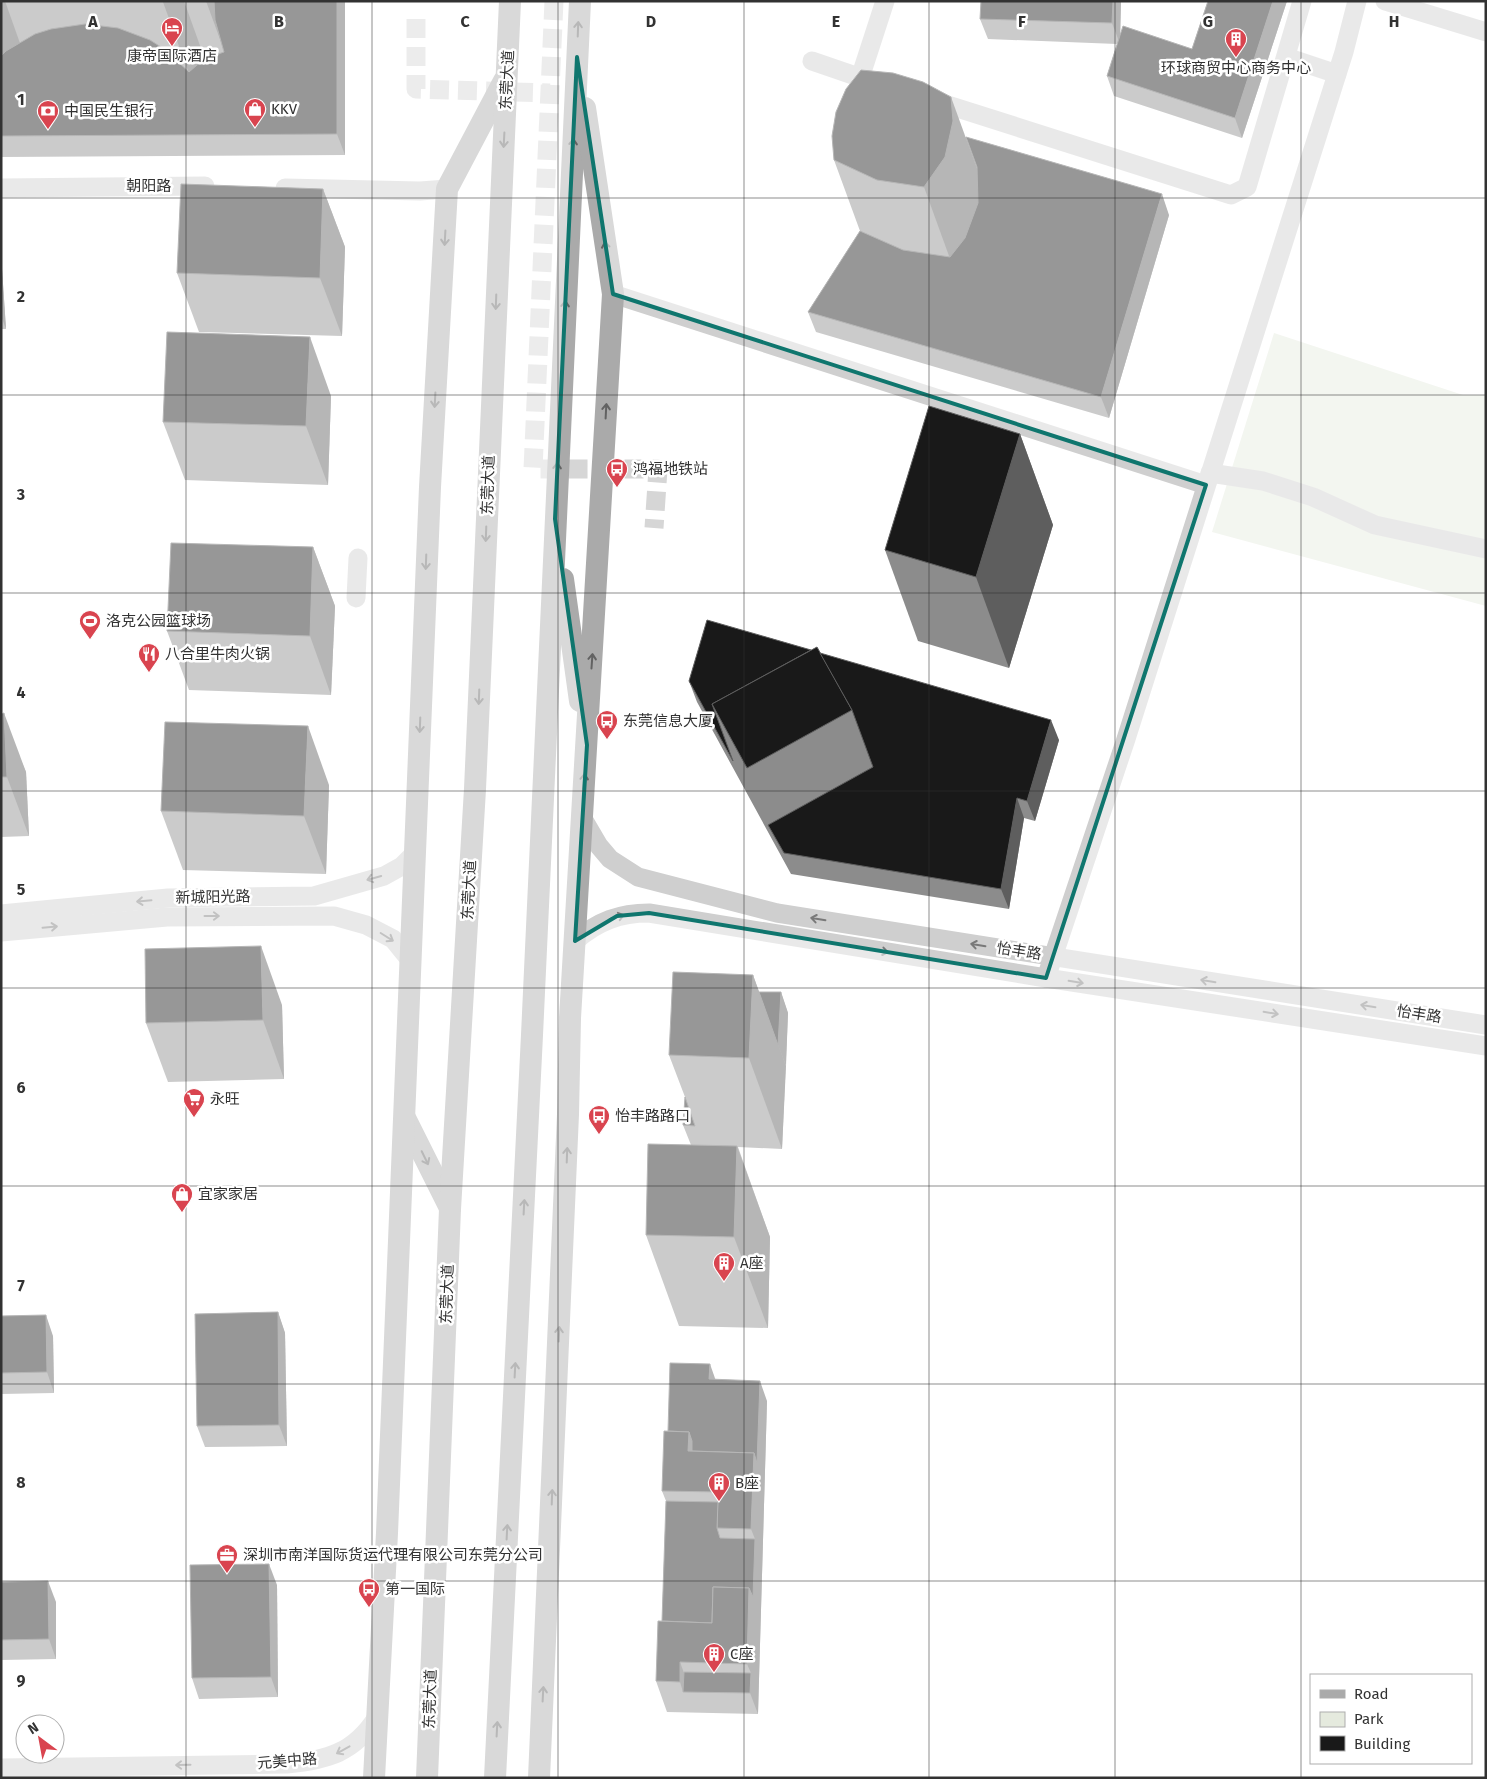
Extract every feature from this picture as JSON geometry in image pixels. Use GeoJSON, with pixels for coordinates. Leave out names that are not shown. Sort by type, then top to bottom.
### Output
{"type":"FeatureCollection","features":[{"type":"Feature","properties":{"kind":"main road","name":"东莞大道"},"geometry":{"type":"LineString","coordinates":[[427,1778],[450,1209],[474,789],[510,1]]}},
{"type":"Feature","properties":{"kind":"main road"},"geometry":{"type":"LineString","coordinates":[[495,1778],[580,1]]}},
{"type":"Feature","properties":{"kind":"main road"},"geometry":{"type":"LineString","coordinates":[[539,1778],[568,1124],[570,1018],[613,294],[577,57]]}},
{"type":"Feature","properties":{"kind":"main road"},"geometry":{"type":"LineString","coordinates":[[374,1778],[430,487],[448,189],[508,74]]}},
{"type":"Feature","properties":{"kind":"main road"},"geometry":{"type":"LineString","coordinates":[[555,519],[587,745]]}},
{"type":"Feature","properties":{"kind":"main road"},"geometry":{"type":"LineString","coordinates":[[404,1115],[450,1209]]}},
{"type":"Feature","properties":{"kind":"street"},"geometry":{"type":"LineString","coordinates":[[860,78],[885,1]]}},
{"type":"Feature","properties":{"kind":"street"},"geometry":{"type":"LineString","coordinates":[[917,96],[1231,194],[1247,187],[1302,1]]}},
{"type":"Feature","properties":{"kind":"street"},"geometry":{"type":"LineString","coordinates":[[1385,1],[1486,32]]}},
{"type":"Feature","properties":{"kind":"street"},"geometry":{"type":"LineString","coordinates":[[1046,978],[1126,739],[1337,74],[1353,2]]}},
{"type":"Feature","properties":{"kind":"street"},"geometry":{"type":"LineString","coordinates":[[1286,57],[1337,74]]}},
{"type":"Feature","properties":{"kind":"street"},"geometry":{"type":"LineString","coordinates":[[812,61],[898,90]]}},
{"type":"Feature","properties":{"kind":"street","name":"朝阳路"},"geometry":{"type":"LineString","coordinates":[[1,188],[138,185],[227,187]]}},
{"type":"Feature","properties":{"kind":"street"},"geometry":{"type":"LineString","coordinates":[[266,187],[420,191],[448,189]]}},
{"type":"Feature","properties":{"kind":"street"},"geometry":{"type":"LineString","coordinates":[[613,294],[1208,479],[1263,481],[1313,497],[1376,525],[1486,549]]}},
{"type":"Feature","properties":{"kind":"street"},"geometry":{"type":"LineString","coordinates":[[356,598],[358,558]]}},
{"type":"Feature","properties":{"kind":"street","name":"怡丰路"},"geometry":{"type":"LineString","coordinates":[[582,818],[599,846],[623,869],[654,883],[777,913],[1486,1024]]}},
{"type":"Feature","properties":{"kind":"street","name":"新城阳光路"},"geometry":{"type":"LineString","coordinates":[[1,914],[168,898],[314,896],[384,876],[402,866],[414,853]]}},
{"type":"Feature","properties":{"kind":"street","name":"怡丰路"},"geometry":{"type":"LineString","coordinates":[[575,941],[602,922],[617,916],[649,913],[1046,978],[1486,1046]]}},
{"type":"Feature","properties":{"kind":"street","name":"新城阳光路"},"geometry":{"type":"LineString","coordinates":[[1,932],[167,917],[334,916],[366,925],[392,939],[410,960]]}},
{"type":"Feature","properties":{"kind":"street","name":"元美中路"},"geometry":{"type":"LineString","coordinates":[[1,1768],[287,1764],[316,1761],[336,1754],[355,1744],[368,1732],[377,1717]]}},
{"type":"Feature","properties":{"kind":"highlighted area"},"geometry":{"type":"Polygon","coordinates":[[[577,57],[613,294],[1206,485],[1046,978],[649,913],[617,916],[575,941],[587,745],[555,519],[577,57]]]}},
{"type":"Feature","properties":{"kind":"green space"},"geometry":{"type":"Polygon","coordinates":[[[1274,333],[1463,395],[1486,395],[1486,606],[1212,532],[1274,333]]]}},
{"type":"Feature","properties":{"kind":"building"},"geometry":{"type":"Polygon","coordinates":[[[214,1],[337,1],[337,134],[1,136],[1,56],[6,51],[35,34],[51,29],[85,24],[118,28],[150,40],[164,49],[189,72],[204,59],[224,52],[215,20],[214,1]]]}},
{"type":"Feature","properties":{"kind":"building"},"geometry":{"type":"Polygon","coordinates":[[[981,1],[1113,1],[1112,23],[980,19],[981,1]]]}},
{"type":"Feature","properties":{"kind":"building","name":"环球商贸中心商务中心"},"geometry":{"type":"Polygon","coordinates":[[[1208,1],[1273,1],[1235,118],[1107,76],[1123,26],[1192,49],[1208,1]]]}},
{"type":"Feature","properties":{"kind":"building"},"geometry":{"type":"Polygon","coordinates":[[[861,70],[893,73],[923,82],[951,97],[953,121],[945,157],[924,187],[877,180],[834,160],[832,136],[836,112],[846,89],[861,70]]]}},
{"type":"Feature","properties":{"kind":"building"},"geometry":{"type":"Polygon","coordinates":[[[966,137],[1162,194],[1101,397],[808,312],[860,231],[903,250],[950,257],[965,238],[978,203],[977,167],[966,137]]]}},
{"type":"Feature","properties":{"kind":"building"},"geometry":{"type":"Polygon","coordinates":[[[181,184],[323,189],[320,278],[177,273],[181,184]]]}},
{"type":"Feature","properties":{"kind":"building"},"geometry":{"type":"Polygon","coordinates":[[[167,332],[310,337],[306,426],[163,422],[167,332]]]}},
{"type":"Feature","properties":{"kind":"building"},"geometry":{"type":"Polygon","coordinates":[[[929,406],[1020,434],[976,577],[885,550],[929,406]]]}},
{"type":"Feature","properties":{"kind":"building"},"geometry":{"type":"Polygon","coordinates":[[[171,543],[313,547],[310,636],[167,631],[171,543]]]}},
{"type":"Feature","properties":{"kind":"building"},"geometry":{"type":"Polygon","coordinates":[[[707,620],[811,650],[712,704],[733,761],[689,681],[707,620]]]}},
{"type":"Feature","properties":{"kind":"building"},"geometry":{"type":"Polygon","coordinates":[[[817,647],[852,710],[747,768],[712,704],[817,647]]]}},
{"type":"Feature","properties":{"kind":"building"},"geometry":{"type":"Polygon","coordinates":[[[820,653],[1051,720],[1027,801],[1017,798],[1001,889],[784,853],[768,825],[873,767],[852,710],[820,653]]]}},
{"type":"Feature","properties":{"kind":"building"},"geometry":{"type":"Polygon","coordinates":[[[4,713],[7,777],[1,777],[1,714],[4,713]]]}},
{"type":"Feature","properties":{"kind":"building"},"geometry":{"type":"Polygon","coordinates":[[[165,722],[308,726],[304,816],[161,811],[165,722]]]}},
{"type":"Feature","properties":{"kind":"building"},"geometry":{"type":"Polygon","coordinates":[[[261,946],[263,1020],[146,1023],[145,949],[261,946]]]}},
{"type":"Feature","properties":{"kind":"building"},"geometry":{"type":"Polygon","coordinates":[[[673,972],[753,975],[749,1058],[669,1055],[673,972]]]}},
{"type":"Feature","properties":{"kind":"building"},"geometry":{"type":"Polygon","coordinates":[[[759,992],[781,992],[778,1045],[759,992]]]}},
{"type":"Feature","properties":{"kind":"building"},"geometry":{"type":"Polygon","coordinates":[[[685,1097],[695,1126],[683,1125],[685,1097]]]}},
{"type":"Feature","properties":{"kind":"building"},"geometry":{"type":"Polygon","coordinates":[[[648,1144],[737,1146],[734,1237],[646,1235],[648,1144]]]}},
{"type":"Feature","properties":{"kind":"building"},"geometry":{"type":"Polygon","coordinates":[[[278,1312],[279,1425],[197,1426],[195,1314],[278,1312]]]}},
{"type":"Feature","properties":{"kind":"building"},"geometry":{"type":"Polygon","coordinates":[[[46,1315],[47,1372],[1,1373],[1,1316],[46,1315]]]}},
{"type":"Feature","properties":{"kind":"building"},"geometry":{"type":"Polygon","coordinates":[[[670,1363],[710,1364],[709,1379],[760,1381],[757,1463],[754,1453],[692,1451],[692,1441],[689,1432],[668,1431],[670,1363]]]}},
{"type":"Feature","properties":{"kind":"building"},"geometry":{"type":"Polygon","coordinates":[[[664,1431],[689,1432],[688,1451],[754,1453],[751,1529],[717,1528],[718,1492],[662,1491],[664,1431]]]}},
{"type":"Feature","properties":{"kind":"building"},"geometry":{"type":"Polygon","coordinates":[[[666,1501],[718,1502],[717,1528],[720,1538],[755,1539],[753,1597],[749,1588],[713,1587],[712,1623],[662,1621],[666,1501]]]}},
{"type":"Feature","properties":{"kind":"building"},"geometry":{"type":"Polygon","coordinates":[[[269,1564],[271,1677],[192,1678],[190,1565],[269,1564]]]}},
{"type":"Feature","properties":{"kind":"building"},"geometry":{"type":"Polygon","coordinates":[[[48,1581],[49,1639],[1,1640],[1,1582],[48,1581]]]}},
{"type":"Feature","properties":{"kind":"building"},"geometry":{"type":"Polygon","coordinates":[[[713,1587],[749,1588],[747,1664],[680,1662],[680,1682],[656,1681],[658,1621],[712,1623],[713,1587]]]}},
{"type":"Feature","properties":{"kind":"building"},"geometry":{"type":"Polygon","coordinates":[[[684,1672],[751,1673],[750,1693],[683,1692],[684,1672]]]}},
{"type":"Feature","properties":{"kind":"tunnel"},"geometry":{"type":"LineString","coordinates":[[554,1],[533,469],[658,469],[654,528]]}},
{"type":"Feature","properties":{"kind":"tunnel"},"geometry":{"type":"LineString","coordinates":[[416,19],[416,89],[550,93]]}},
{"type":"Feature","properties":{"kind":"place","name":"康帝国际酒店"},"geometry":{"type":"Point","coordinates":[172,47]}},
{"type":"Feature","properties":{"kind":"place","name":"环球商贸中心商务中心"},"geometry":{"type":"Point","coordinates":[1236,58]}},
{"type":"Feature","properties":{"kind":"place","name":"KKV"},"geometry":{"type":"Point","coordinates":[255,128]}},
{"type":"Feature","properties":{"kind":"place","name":"中国民生银行"},"geometry":{"type":"Point","coordinates":[48,130]}},
{"type":"Feature","properties":{"kind":"place","name":"鸿福地铁站"},"geometry":{"type":"Point","coordinates":[617,488]}},
{"type":"Feature","properties":{"kind":"place","name":"洛克公园篮球场"},"geometry":{"type":"Point","coordinates":[90,640]}},
{"type":"Feature","properties":{"kind":"place","name":"八合里牛肉火锅"},"geometry":{"type":"Point","coordinates":[149,673]}},
{"type":"Feature","properties":{"kind":"place","name":"东莞信息大厦"},"geometry":{"type":"Point","coordinates":[607,740]}},
{"type":"Feature","properties":{"kind":"place","name":"永旺"},"geometry":{"type":"Point","coordinates":[194,1118]}},
{"type":"Feature","properties":{"kind":"place","name":"怡丰路路口"},"geometry":{"type":"Point","coordinates":[599,1135]}},
{"type":"Feature","properties":{"kind":"place","name":"宜家家居"},"geometry":{"type":"Point","coordinates":[182,1213]}},
{"type":"Feature","properties":{"kind":"place","name":"A座"},"geometry":{"type":"Point","coordinates":[724,1282]}},
{"type":"Feature","properties":{"kind":"place","name":"B座"},"geometry":{"type":"Point","coordinates":[719,1502]}},
{"type":"Feature","properties":{"kind":"place","name":"深圳市南洋国际货运代理有限公司东莞分公司"},"geometry":{"type":"Point","coordinates":[227,1574]}},
{"type":"Feature","properties":{"kind":"place","name":"第一国际"},"geometry":{"type":"Point","coordinates":[369,1608]}},
{"type":"Feature","properties":{"kind":"place","name":"C座"},"geometry":{"type":"Point","coordinates":[714,1673]}}]}
